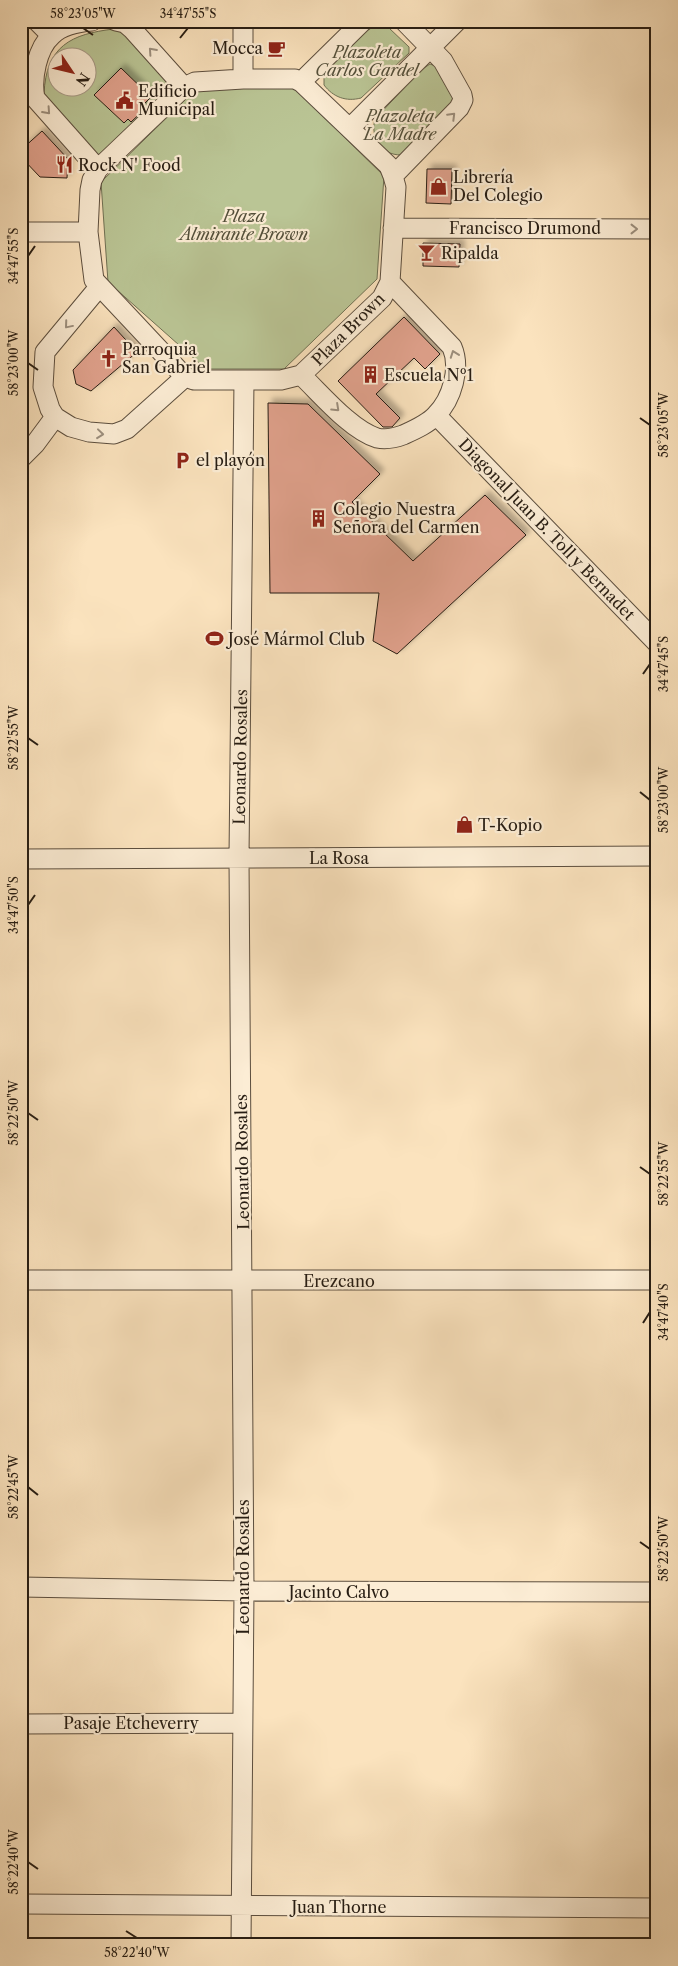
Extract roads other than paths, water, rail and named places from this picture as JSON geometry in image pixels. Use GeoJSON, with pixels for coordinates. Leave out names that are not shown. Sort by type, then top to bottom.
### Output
{"type":"FeatureCollection","features":[{"type":"Feature","properties":{"kind":"street"},"geometry":{"type":"LineString","coordinates":[[37,21],[51,35]]}},
{"type":"Feature","properties":{"kind":"street"},"geometry":{"type":"LineString","coordinates":[[92,21],[63,28],[51,35],[42,49],[36,67],[33,89],[35,98],[98,169]]}},
{"type":"Feature","properties":{"kind":"street"},"geometry":{"type":"LineString","coordinates":[[116,21],[125,23],[132,29],[184,87]]}},
{"type":"Feature","properties":{"kind":"street"},"geometry":{"type":"LineString","coordinates":[[243,21],[243,79]]}},
{"type":"Feature","properties":{"kind":"street"},"geometry":{"type":"LineString","coordinates":[[301,82],[363,21]]}},
{"type":"Feature","properties":{"kind":"street"},"geometry":{"type":"LineString","coordinates":[[99,287],[45,352],[42,387],[55,417],[71,427],[89,432],[114,434],[127,429],[185,377],[99,287],[91,268],[88,232],[91,185],[98,169],[184,87],[195,82],[243,79],[295,79],[301,82],[389,166],[393,176],[459,108],[463,100],[447,67],[431,47],[404,21]]}},
{"type":"Feature","properties":{"kind":"street"},"geometry":{"type":"LineString","coordinates":[[350,128],[458,21]]}},
{"type":"Feature","properties":{"kind":"street","name":"Plaza Brown"},"geometry":{"type":"LineString","coordinates":[[185,377],[194,380],[281,380],[301,375],[382,298],[390,282],[396,187],[393,176]]}},
{"type":"Feature","properties":{"kind":"street","name":"Francisco Drumond"},"geometry":{"type":"LineString","coordinates":[[392,228],[657,229]]}},
{"type":"Feature","properties":{"kind":"street"},"geometry":{"type":"LineString","coordinates":[[21,232],[88,232]]}},
{"type":"Feature","properties":{"kind":"street"},"geometry":{"type":"LineString","coordinates":[[301,375],[358,428],[377,438],[394,438],[410,432],[436,415],[451,389],[457,364],[456,356],[452,348],[390,282]]}},
{"type":"Feature","properties":{"kind":"street","name":"Leonardo Rosales"},"geometry":{"type":"LineString","coordinates":[[241,1945],[244,1592],[239,858],[244,380]]}},
{"type":"Feature","properties":{"kind":"street","name":"Diagonal Juan B. Toll y Bernadet"},"geometry":{"type":"LineString","coordinates":[[436,415],[657,643]]}},
{"type":"Feature","properties":{"kind":"street"},"geometry":{"type":"LineString","coordinates":[[21,458],[36,444],[55,417]]}},
{"type":"Feature","properties":{"kind":"street","name":"La Rosa"},"geometry":{"type":"LineString","coordinates":[[21,859],[657,856]]}},
{"type":"Feature","properties":{"kind":"street","name":"Erezcano"},"geometry":{"type":"LineString","coordinates":[[21,1280],[243,1282],[657,1280]]}},
{"type":"Feature","properties":{"kind":"street","name":"Jacinto Calvo"},"geometry":{"type":"LineString","coordinates":[[21,1588],[244,1592],[657,1592]]}},
{"type":"Feature","properties":{"kind":"street","name":"Pasaje Etcheverry"},"geometry":{"type":"LineString","coordinates":[[21,1724],[242,1723]]}},
{"type":"Feature","properties":{"kind":"street","name":"Juan Thorne"},"geometry":{"type":"LineString","coordinates":[[21,1904],[241,1907],[657,1908]]}},
{"type":"Feature","properties":{"kind":"place","name":"Mocca"},"geometry":{"type":"Point","coordinates":[277,48]}},
{"type":"Feature","properties":{"kind":"place","name":"Edificio Municipal"},"geometry":{"type":"Point","coordinates":[124,100]}},
{"type":"Feature","properties":{"kind":"place","name":"Rock N' Food"},"geometry":{"type":"Point","coordinates":[64,165]}},
{"type":"Feature","properties":{"kind":"place","name":"Librería Del Colegio"},"geometry":{"type":"Point","coordinates":[439,186]}},
{"type":"Feature","properties":{"kind":"place","name":"Ripalda"},"geometry":{"type":"Point","coordinates":[427,253]}},
{"type":"Feature","properties":{"kind":"place","name":"Parroquia San Gabriel"},"geometry":{"type":"Point","coordinates":[108,358]}},
{"type":"Feature","properties":{"kind":"place","name":"Escuela Nº1"},"geometry":{"type":"Point","coordinates":[370,375]}},
{"type":"Feature","properties":{"kind":"place","name":"el playón"},"geometry":{"type":"Point","coordinates":[182,460]}},
{"type":"Feature","properties":{"kind":"place","name":"Colegio Nuestra Señora del Carmen"},"geometry":{"type":"Point","coordinates":[319,518]}},
{"type":"Feature","properties":{"kind":"place","name":"José Mármol Club"},"geometry":{"type":"Point","coordinates":[214,639]}},
{"type":"Feature","properties":{"kind":"place","name":"T-Kopio"},"geometry":{"type":"Point","coordinates":[464,825]}},
{"type":"Feature","properties":{"kind":"park label","name":"Plazoleta Carlos Gardel"},"geometry":{"type":"Point","coordinates":[367,61]}},
{"type":"Feature","properties":{"kind":"park label","name":"Plazoleta La Madre"},"geometry":{"type":"Point","coordinates":[400,125]}},
{"type":"Feature","properties":{"kind":"park label","name":"Plaza Almirante Brown"},"geometry":{"type":"Point","coordinates":[244,225]}}]}
